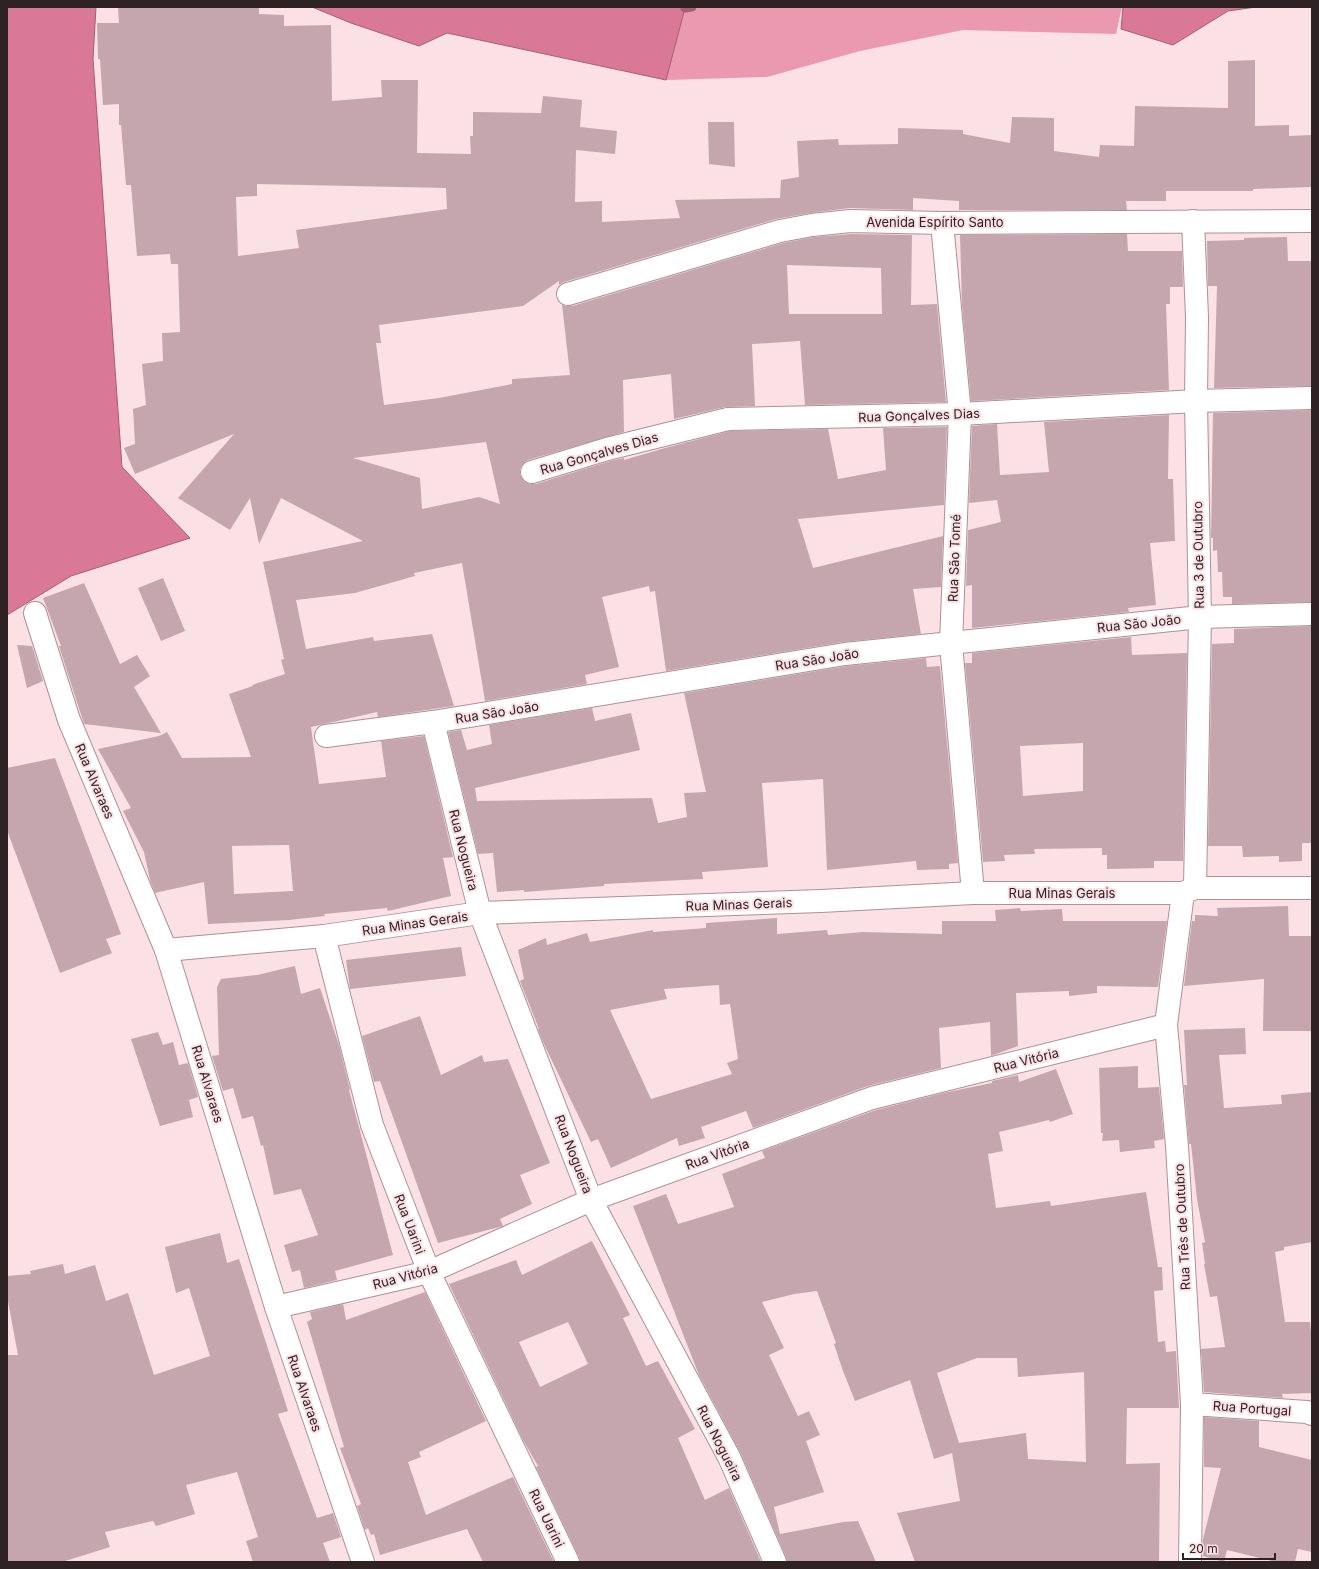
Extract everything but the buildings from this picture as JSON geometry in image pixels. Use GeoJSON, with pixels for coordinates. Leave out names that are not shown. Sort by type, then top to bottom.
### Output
{"type":"FeatureCollection","features":[{"type":"Feature","properties":{"kind":"street","name":"Avenida Espírito Santo"},"geometry":{"type":"LineString","coordinates":[[568,294],[780,232],[812,225],[850,221],[942,223],[1312,221]]}},
{"type":"Feature","properties":{"kind":"street","name":"Rua 3 de Outubro"},"geometry":{"type":"LineString","coordinates":[[1189,891],[1200,617],[1196,401],[1197,317],[1193,221]]}},
{"type":"Feature","properties":{"kind":"street","name":"Rua São Tomé"},"geometry":{"type":"LineString","coordinates":[[942,223],[960,414],[951,644],[973,893]]}},
{"type":"Feature","properties":{"kind":"street","name":"Rua Gonçalves Dias"},"geometry":{"type":"LineString","coordinates":[[532,472],[607,449],[728,419],[960,414],[1196,401],[1312,398]]}},
{"type":"Feature","properties":{"kind":"street","name":"Rua Alvaraes"},"geometry":{"type":"LineString","coordinates":[[35,613],[69,720],[166,950],[276,1307],[363,1562]]}},
{"type":"Feature","properties":{"kind":"street","name":"Rua São João"},"geometry":{"type":"LineString","coordinates":[[326,736],[433,722],[845,654],[1200,617],[1312,614]]}},
{"type":"Feature","properties":{"kind":"street","name":"Rua Nogueira"},"geometry":{"type":"LineString","coordinates":[[433,722],[480,913],[591,1200],[729,1457],[775,1562]]}},
{"type":"Feature","properties":{"kind":"street","name":"Rua Minas Gerais"},"geometry":{"type":"LineString","coordinates":[[166,950],[324,936],[480,913],[821,901],[973,893],[1312,888]]}},
{"type":"Feature","properties":{"kind":"street","name":"Rua Três de Outubro"},"geometry":{"type":"LineString","coordinates":[[1189,891],[1166,1025],[1177,1146],[1192,1404],[1190,1562]]}},
{"type":"Feature","properties":{"kind":"street","name":"Rua Uarini"},"geometry":{"type":"LineString","coordinates":[[324,936],[372,1125],[429,1272],[568,1562]]}},
{"type":"Feature","properties":{"kind":"street","name":"Rua Vitória"},"geometry":{"type":"LineString","coordinates":[[276,1307],[429,1272],[591,1200],[872,1098],[1166,1025]]}},
{"type":"Feature","properties":{"kind":"street","name":"Rua Portugal"},"geometry":{"type":"LineString","coordinates":[[1192,1404],[1307,1412],[1312,1414]]}},
{"type":"Feature","properties":{"kind":"shaded area"},"geometry":{"type":"Polygon","coordinates":[[[7,7],[96,7],[93,59],[122,467],[190,538],[71,576],[7,615],[7,7]]]}},
{"type":"Feature","properties":{"kind":"shaded area"},"geometry":{"type":"Polygon","coordinates":[[[312,7],[685,8],[666,80],[447,33],[419,46],[351,23],[312,7]]]}},
{"type":"Feature","properties":{"kind":"shaded area"},"geometry":{"type":"Polygon","coordinates":[[[684,7],[1122,7],[1116,34],[963,30],[860,51],[767,77],[666,80],[684,7]]]}},
{"type":"Feature","properties":{"kind":"shaded area"},"geometry":{"type":"Polygon","coordinates":[[[1123,7],[1256,7],[1228,11],[1173,45],[1121,29],[1123,7]]]}},
{"type":"Feature","properties":{"kind":"waterway"},"geometry":{"type":"LineString","coordinates":[[685,8],[692,7]]}}]}
